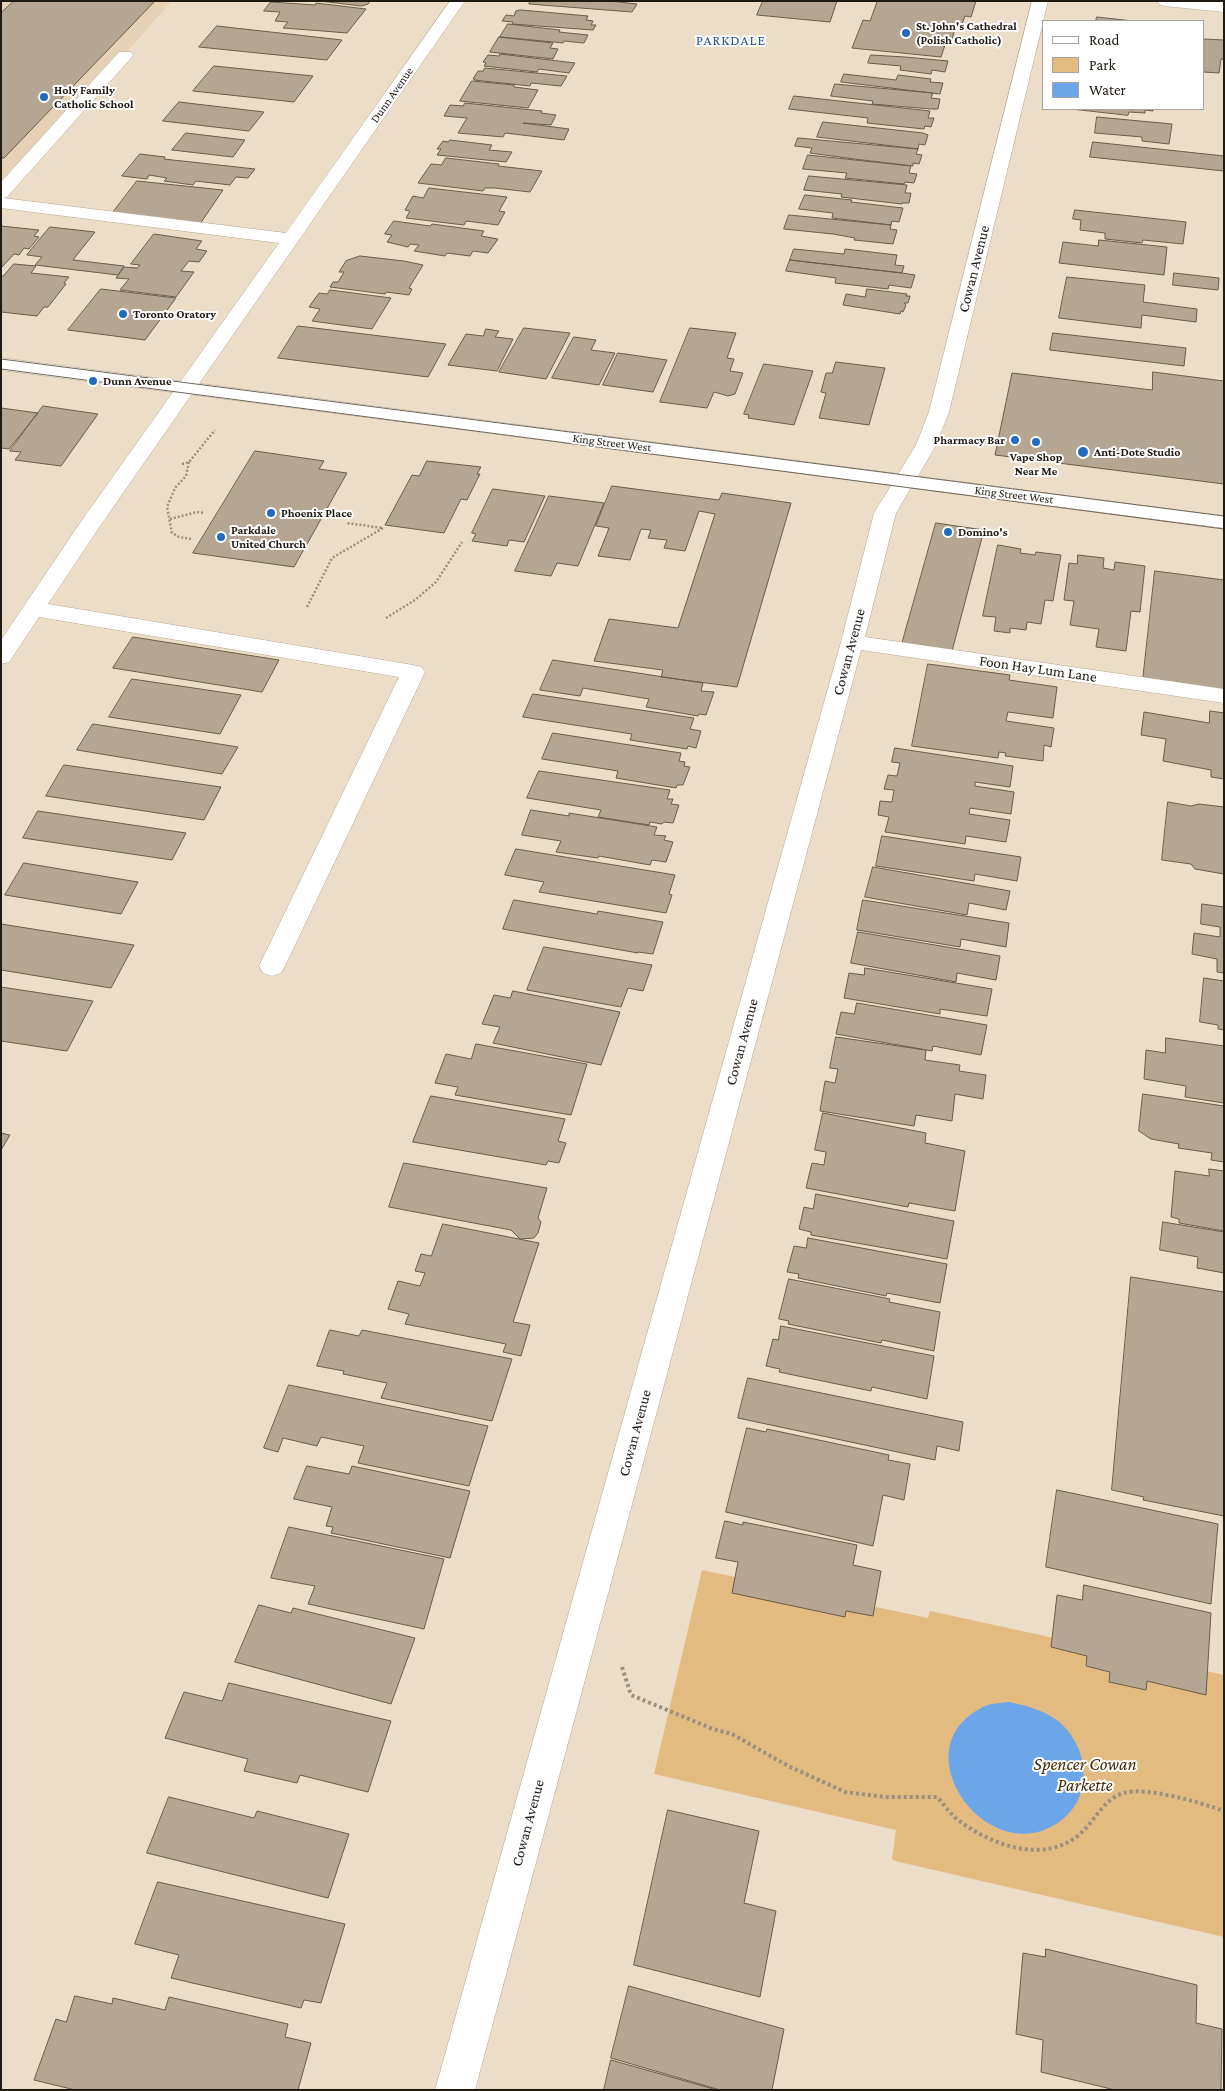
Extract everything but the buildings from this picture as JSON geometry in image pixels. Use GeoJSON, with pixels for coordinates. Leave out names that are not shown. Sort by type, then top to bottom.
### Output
{"type":"FeatureCollection","features":[{"type":"Feature","properties":{"kind":"street","name":"Dunn Avenue"},"geometry":{"type":"LineString","coordinates":[[1,657],[185,388],[292,240],[458,1]]}},
{"type":"Feature","properties":{"kind":"street","name":"Cowan Avenue"},"geometry":{"type":"LineString","coordinates":[[455,2090],[852,642],[885,513],[925,447],[939,412],[1040,1]]}},
{"type":"Feature","properties":{"kind":"street"},"geometry":{"type":"LineString","coordinates":[[1164,1],[1224,7]]}},
{"type":"Feature","properties":{"kind":"street"},"geometry":{"type":"LineString","coordinates":[[1,193],[125,56]]}},
{"type":"Feature","properties":{"kind":"street"},"geometry":{"type":"LineString","coordinates":[[1,203],[292,240]]}},
{"type":"Feature","properties":{"kind":"street","name":"King Street West"},"geometry":{"type":"LineString","coordinates":[[1,364],[1224,522]]}},
{"type":"Feature","properties":{"kind":"street"},"geometry":{"type":"LineString","coordinates":[[34,609],[413,672],[272,966]]}},
{"type":"Feature","properties":{"kind":"street","name":"Foon Hay Lum Lane"},"geometry":{"type":"LineString","coordinates":[[852,642],[1224,696]]}},
{"type":"Feature","properties":{"kind":"path"},"geometry":{"type":"LineString","coordinates":[[189,462],[186,476],[175,488],[167,507],[172,533],[191,539]]}},
{"type":"Feature","properties":{"kind":"path"},"geometry":{"type":"LineString","coordinates":[[170,518],[197,512],[205,513]]}},
{"type":"Feature","properties":{"kind":"path"},"geometry":{"type":"LineString","coordinates":[[307,607],[332,558],[383,528],[346,523]]}},
{"type":"Feature","properties":{"kind":"path"},"geometry":{"type":"LineString","coordinates":[[386,618],[415,600],[436,582],[462,542]]}},
{"type":"Feature","properties":{"kind":"path"},"geometry":{"type":"LineString","coordinates":[[580,1634],[616,1649],[631,1695],[713,1729],[732,1734],[788,1766],[845,1792],[885,1797],[938,1797],[956,1818],[977,1832],[1019,1848],[1032,1851],[1069,1842],[1089,1825],[1109,1799],[1126,1791],[1137,1790],[1202,1803],[1224,1811]]}},
{"type":"Feature","properties":{"kind":"shaded area","name":"Holy Family Catholic School"},"geometry":{"type":"Polygon","coordinates":[[[1,1],[172,1],[1,194],[1,1]]]}},
{"type":"Feature","properties":{"kind":"green space","name":"Spencer Cowan Parkette"},"geometry":{"type":"Polygon","coordinates":[[[702,1570],[928,1618],[930,1611],[1224,1675],[1224,1937],[895,1861],[892,1859],[896,1830],[654,1774],[702,1570]]]}},
{"type":"Feature","properties":{"kind":"water"},"geometry":{"type":"Polygon","coordinates":[[[1009,1702],[1041,1711],[1053,1717],[1069,1732],[1077,1744],[1082,1758],[1083,1786],[1078,1800],[1070,1812],[1059,1822],[1032,1833],[1006,1831],[982,1819],[963,1799],[951,1775],[949,1750],[959,1726],[983,1707],[1009,1702]]]}},
{"type":"Feature","properties":{"kind":"tram line"},"geometry":{"type":"LineString","coordinates":[[1,359],[1224,516]]}},
{"type":"Feature","properties":{"kind":"tram line"},"geometry":{"type":"LineString","coordinates":[[1,369],[1224,529]]}},
{"type":"Feature","properties":{"kind":"place","name":"St. John's Cathedral (Polish Catholic)"},"geometry":{"type":"Point","coordinates":[906,33]}},
{"type":"Feature","properties":{"kind":"place","name":"Holy Family Catholic School"},"geometry":{"type":"Point","coordinates":[44,97]}},
{"type":"Feature","properties":{"kind":"place","name":"Toronto Oratory"},"geometry":{"type":"Point","coordinates":[123,314]}},
{"type":"Feature","properties":{"kind":"place","name":"Dunn Avenue"},"geometry":{"type":"Point","coordinates":[93,381]}},
{"type":"Feature","properties":{"kind":"place","name":"Pharmacy Bar"},"geometry":{"type":"Point","coordinates":[1015,440]}},
{"type":"Feature","properties":{"kind":"place","name":"Vape Shop Near Me"},"geometry":{"type":"Point","coordinates":[1036,442]}},
{"type":"Feature","properties":{"kind":"place","name":"Anti-Dote Studio"},"geometry":{"type":"Point","coordinates":[1083,452]}},
{"type":"Feature","properties":{"kind":"place","name":"Phoenix Place"},"geometry":{"type":"Point","coordinates":[271,513]}},
{"type":"Feature","properties":{"kind":"place","name":"Domino's"},"geometry":{"type":"Point","coordinates":[948,532]}},
{"type":"Feature","properties":{"kind":"place","name":"Parkdale United Church"},"geometry":{"type":"Point","coordinates":[221,537]}},
{"type":"Feature","properties":{"kind":"district","name":"PARKDALE"},"geometry":{"type":"Point","coordinates":[731,41]}}]}
